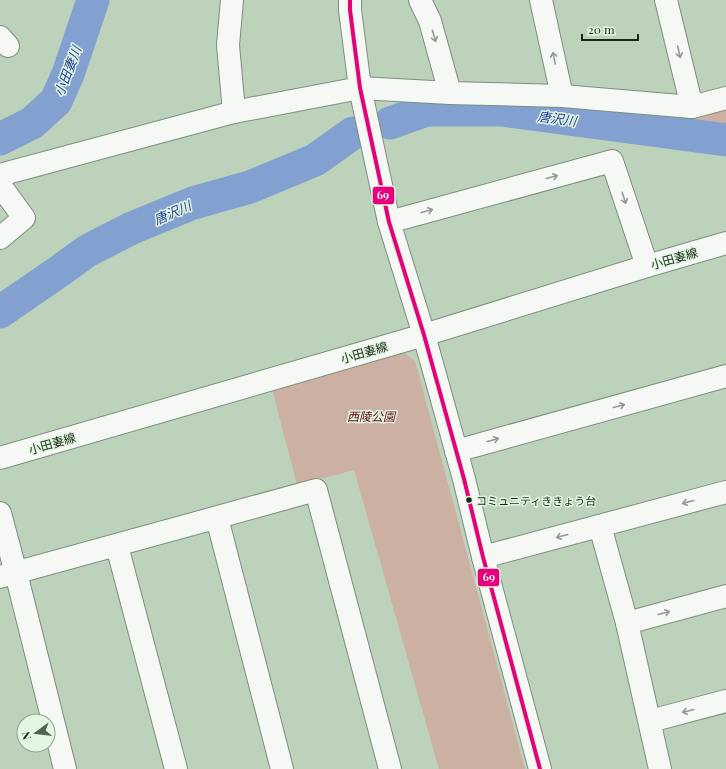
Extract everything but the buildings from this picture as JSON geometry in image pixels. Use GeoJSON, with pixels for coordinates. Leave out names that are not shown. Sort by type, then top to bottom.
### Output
{"type":"FeatureCollection","features":[{"type":"Feature","properties":{"kind":"street"},"geometry":{"type":"LineString","coordinates":[[232,0],[228,45],[234,112]]}},
{"type":"Feature","properties":{"kind":"street"},"geometry":{"type":"LineString","coordinates":[[350,0],[360,88],[389,222],[424,335],[540,769]]}},
{"type":"Feature","properties":{"kind":"street"},"geometry":{"type":"LineString","coordinates":[[420,0],[430,21],[450,93]]}},
{"type":"Feature","properties":{"kind":"street"},"geometry":{"type":"LineString","coordinates":[[541,0],[562,96]]}},
{"type":"Feature","properties":{"kind":"street"},"geometry":{"type":"LineString","coordinates":[[666,0],[692,107]]}},
{"type":"Feature","properties":{"kind":"street"},"geometry":{"type":"LineString","coordinates":[[0,175],[234,112],[360,88],[450,93],[562,96],[692,107],[726,98]]}},
{"type":"Feature","properties":{"kind":"street"},"geometry":{"type":"LineString","coordinates":[[389,222],[612,160],[647,266]]}},
{"type":"Feature","properties":{"kind":"street"},"geometry":{"type":"LineString","coordinates":[[0,186],[24,218],[0,238]]}},
{"type":"Feature","properties":{"kind":"street","name":"小田妻線"},"geometry":{"type":"LineString","coordinates":[[0,458],[424,335],[726,243]]}},
{"type":"Feature","properties":{"kind":"street"},"geometry":{"type":"LineString","coordinates":[[456,451],[726,376]]}},
{"type":"Feature","properties":{"kind":"street"},"geometry":{"type":"LineString","coordinates":[[8,575],[316,490],[390,769]]}},
{"type":"Feature","properties":{"kind":"street"},"geometry":{"type":"LineString","coordinates":[[483,557],[726,492]]}},
{"type":"Feature","properties":{"kind":"street"},"geometry":{"type":"LineString","coordinates":[[0,513],[8,575],[65,769]]}},
{"type":"Feature","properties":{"kind":"street"},"geometry":{"type":"LineString","coordinates":[[217,518],[282,769]]}},
{"type":"Feature","properties":{"kind":"street"},"geometry":{"type":"LineString","coordinates":[[600,526],[626,623],[660,769]]}},
{"type":"Feature","properties":{"kind":"street"},"geometry":{"type":"LineString","coordinates":[[117,546],[176,769]]}},
{"type":"Feature","properties":{"kind":"street"},"geometry":{"type":"LineString","coordinates":[[626,623],[726,596]]}},
{"type":"Feature","properties":{"kind":"street"},"geometry":{"type":"LineString","coordinates":[[650,721],[726,701]]}},
{"type":"Feature","properties":{"kind":"green space"},"geometry":{"type":"Polygon","coordinates":[[[726,106],[726,135],[692,131],[690,116],[726,106]]]}},
{"type":"Feature","properties":{"kind":"green space","name":"西陵公園"},"geometry":{"type":"Polygon","coordinates":[[[399,349],[415,361],[525,769],[439,769],[354,470],[297,485],[271,385],[399,349]]]}},
{"type":"Feature","properties":{"kind":"waterway","name":"小田妻川"},"geometry":{"type":"LineString","coordinates":[[0,139],[32,123],[56,101],[68,74],[93,0]]}},
{"type":"Feature","properties":{"kind":"waterway","name":"唐沢川"},"geometry":{"type":"LineString","coordinates":[[390,123],[427,110],[502,110],[726,140]]}},
{"type":"Feature","properties":{"kind":"waterway","name":"唐沢川"},"geometry":{"type":"LineString","coordinates":[[0,312],[87,251],[132,228],[193,203],[250,187],[315,160],[353,133]]}},
{"type":"Feature","properties":{"kind":"transit line","name":"69"},"geometry":{"type":"LineString","coordinates":[[350,0],[360,88],[389,222],[424,335],[464,479],[483,557],[540,769]]}},
{"type":"Feature","properties":{"kind":"place","name":"コミュニティききょう台"},"geometry":{"type":"Point","coordinates":[469,500]}}]}
